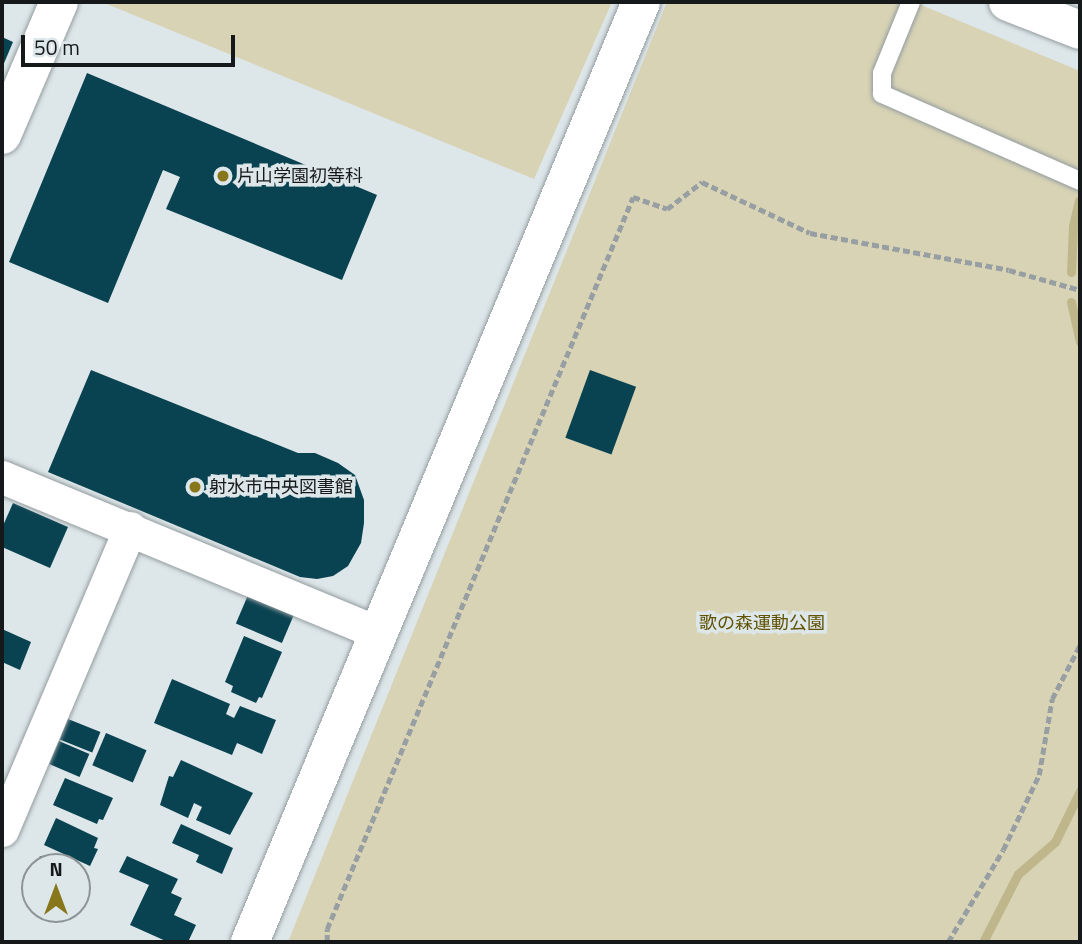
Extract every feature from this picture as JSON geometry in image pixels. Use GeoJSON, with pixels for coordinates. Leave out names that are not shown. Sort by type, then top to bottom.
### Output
{"type":"FeatureCollection","features":[{"type":"Feature","properties":{"kind":"street"},"geometry":{"type":"LineString","coordinates":[[4,121],[59,2]]}},
{"type":"Feature","properties":{"kind":"street"},"geometry":{"type":"LineString","coordinates":[[250,942],[641,2]]}},
{"type":"Feature","properties":{"kind":"street"},"geometry":{"type":"LineString","coordinates":[[1008,2],[1080,30]]}},
{"type":"Feature","properties":{"kind":"street"},"geometry":{"type":"LineString","coordinates":[[2,477],[378,633]]}},
{"type":"Feature","properties":{"kind":"street"},"geometry":{"type":"LineString","coordinates":[[2,830],[130,528]]}},
{"type":"Feature","properties":{"kind":"lane"},"geometry":{"type":"LineString","coordinates":[[911,2],[882,73],[882,94],[1080,181]]}},
{"type":"Feature","properties":{"kind":"path"},"geometry":{"type":"LineString","coordinates":[[327,942],[327,929],[337,904],[633,197],[667,209],[702,182],[810,233],[1009,270],[1080,290]]}},
{"type":"Feature","properties":{"kind":"path"},"geometry":{"type":"LineString","coordinates":[[948,942],[1003,850],[1039,775],[1052,699],[1080,645]]}},
{"type":"Feature","properties":{"kind":"green space"},"geometry":{"type":"Polygon","coordinates":[[[102,2],[612,2],[534,179],[102,2]]]}},
{"type":"Feature","properties":{"kind":"green space","name":"歌の森運動公園"},"geometry":{"type":"Polygon","coordinates":[[[667,2],[914,2],[1080,71],[1080,942],[288,942],[667,2]]]}},
{"type":"Feature","properties":{"kind":"building"},"geometry":{"type":"Polygon","coordinates":[[[2,37],[13,42],[2,68],[2,37]]]}},
{"type":"Feature","properties":{"kind":"building"},"geometry":{"type":"Polygon","coordinates":[[[87,73],[377,195],[342,280],[166,209],[180,177],[163,170],[108,303],[9,262],[87,73]]]}},
{"type":"Feature","properties":{"kind":"building"},"geometry":{"type":"Polygon","coordinates":[[[91,370],[298,453],[315,453],[338,463],[355,475],[364,500],[364,523],[361,543],[348,566],[333,576],[317,579],[300,577],[48,472],[91,370]]]}},
{"type":"Feature","properties":{"kind":"building"},"geometry":{"type":"Polygon","coordinates":[[[590,370],[636,387],[611,454],[565,438],[590,370]]]}},
{"type":"Feature","properties":{"kind":"building"},"geometry":{"type":"Polygon","coordinates":[[[13,503],[68,527],[50,568],[2,547],[2,528],[13,503]]]}},
{"type":"Feature","properties":{"kind":"building"},"geometry":{"type":"Polygon","coordinates":[[[248,595],[294,615],[282,643],[236,624],[248,595]]]}},
{"type":"Feature","properties":{"kind":"building"},"geometry":{"type":"Polygon","coordinates":[[[2,629],[31,642],[20,670],[2,662],[2,629]]]}},
{"type":"Feature","properties":{"kind":"building"},"geometry":{"type":"Polygon","coordinates":[[[244,636],[282,652],[262,698],[259,697],[256,703],[231,692],[233,686],[225,682],[244,636]]]}},
{"type":"Feature","properties":{"kind":"building"},"geometry":{"type":"Polygon","coordinates":[[[172,679],[230,704],[226,714],[234,718],[240,706],[276,720],[262,754],[237,743],[232,755],[154,723],[172,679]]]}},
{"type":"Feature","properties":{"kind":"building"},"geometry":{"type":"Polygon","coordinates":[[[68,719],[100,732],[92,753],[60,739],[68,719]]]}},
{"type":"Feature","properties":{"kind":"building"},"geometry":{"type":"Polygon","coordinates":[[[106,733],[147,750],[133,782],[92,765],[106,733]]]}},
{"type":"Feature","properties":{"kind":"building"},"geometry":{"type":"Polygon","coordinates":[[[59,741],[89,754],[80,777],[49,764],[59,741]]]}},
{"type":"Feature","properties":{"kind":"building"},"geometry":{"type":"Polygon","coordinates":[[[181,760],[253,793],[230,835],[196,820],[202,807],[194,803],[188,818],[160,805],[169,776],[173,777],[181,760]]]}},
{"type":"Feature","properties":{"kind":"building"},"geometry":{"type":"Polygon","coordinates":[[[65,778],[113,798],[103,820],[99,819],[97,824],[53,805],[65,778]]]}},
{"type":"Feature","properties":{"kind":"building"},"geometry":{"type":"Polygon","coordinates":[[[56,818],[98,838],[94,848],[98,849],[91,864],[91,853],[62,853],[44,845],[56,818]]]}},
{"type":"Feature","properties":{"kind":"building"},"geometry":{"type":"Polygon","coordinates":[[[181,824],[233,848],[222,874],[196,862],[199,855],[172,843],[181,824]]]}},
{"type":"Feature","properties":{"kind":"building"},"geometry":{"type":"Polygon","coordinates":[[[127,856],[178,879],[171,893],[182,898],[174,915],[196,925],[188,942],[168,942],[130,925],[149,885],[119,872],[127,856]]]}},
{"type":"Feature","properties":{"kind":"waterway"},"geometry":{"type":"LineString","coordinates":[[1071,272],[1073,226],[1079,201]]}},
{"type":"Feature","properties":{"kind":"waterway"},"geometry":{"type":"LineString","coordinates":[[1071,302],[1080,342]]}},
{"type":"Feature","properties":{"kind":"waterway"},"geometry":{"type":"LineString","coordinates":[[983,942],[1018,874],[1055,842],[1080,791]]}},
{"type":"Feature","properties":{"kind":"place","name":"片山学園初等科"},"geometry":{"type":"Point","coordinates":[223,176]}},
{"type":"Feature","properties":{"kind":"place","name":"射水市中央図書館"},"geometry":{"type":"Point","coordinates":[195,487]}}]}
